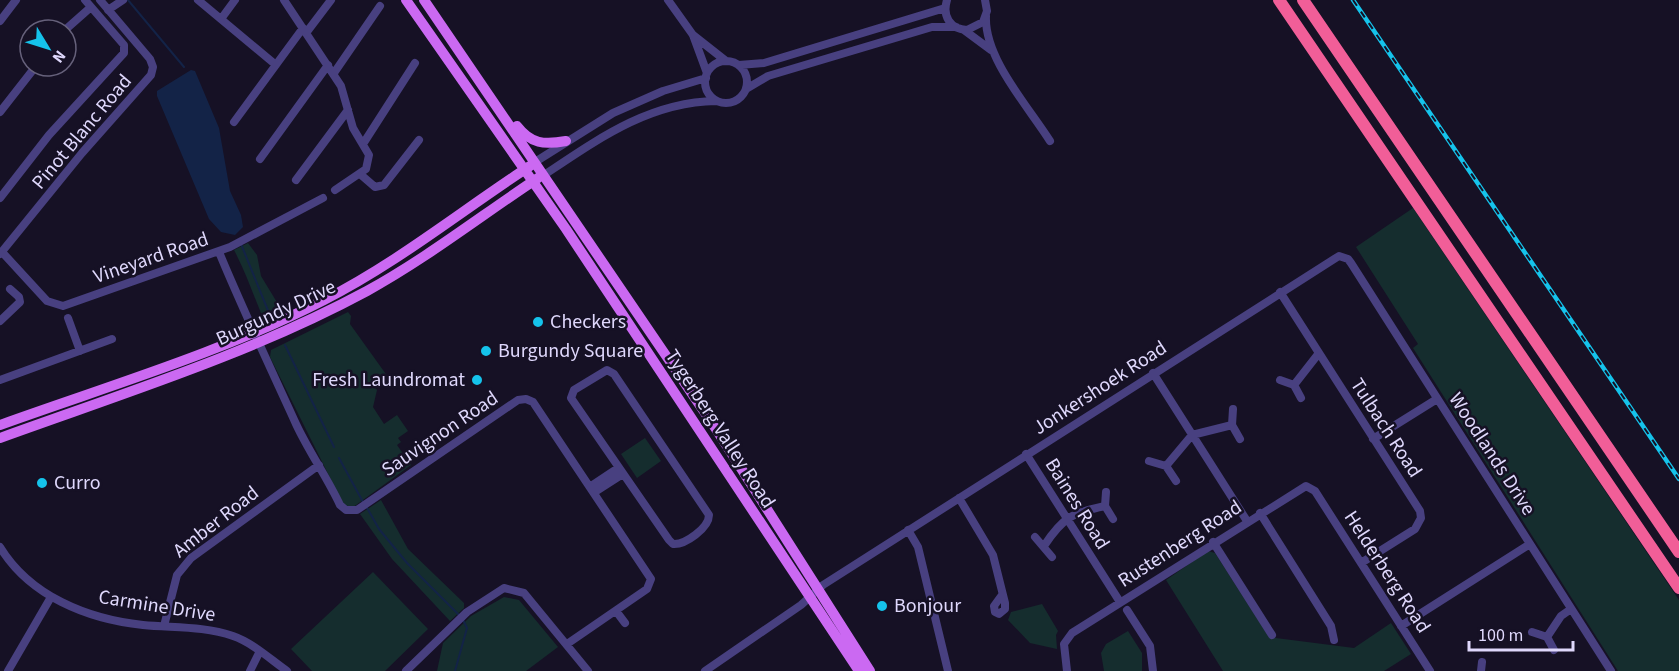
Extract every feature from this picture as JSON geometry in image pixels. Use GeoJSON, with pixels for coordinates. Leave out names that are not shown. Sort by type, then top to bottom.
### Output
{"type":"FeatureCollection","features":[{"type":"Feature","properties":{"kind":"highway"},"geometry":{"type":"LineString","coordinates":[[1279,0],[1679,588]]}},
{"type":"Feature","properties":{"kind":"highway"},"geometry":{"type":"LineString","coordinates":[[1303,0],[1679,552]]}},
{"type":"Feature","properties":{"kind":"main road","name":"Tygerberg Valley Road"},"geometry":{"type":"LineString","coordinates":[[406,0],[533,182],[859,671]]}},
{"type":"Feature","properties":{"kind":"main road","name":"Tygerberg Valley Road"},"geometry":{"type":"LineString","coordinates":[[424,0],[718,432],[870,671]]}},
{"type":"Feature","properties":{"kind":"main road"},"geometry":{"type":"LineString","coordinates":[[483,87],[500,102],[518,128],[535,142],[544,144],[566,141]]}},
{"type":"Feature","properties":{"kind":"main road","name":"Burgundy Drive"},"geometry":{"type":"LineString","coordinates":[[0,425],[97,390],[256,338],[364,279],[535,162]]}},
{"type":"Feature","properties":{"kind":"main road","name":"Burgundy Drive"},"geometry":{"type":"LineString","coordinates":[[0,438],[102,402],[369,290],[544,175]]}},
{"type":"Feature","properties":{"kind":"street"},"geometry":{"type":"LineString","coordinates":[[0,21],[16,0]]}},
{"type":"Feature","properties":{"kind":"street","name":"Pinot Blanc Road"},"geometry":{"type":"LineString","coordinates":[[1,253],[82,153],[151,75],[153,67],[150,59],[100,0]]}},
{"type":"Feature","properties":{"kind":"street"},"geometry":{"type":"LineString","coordinates":[[198,0],[276,65]]}},
{"type":"Feature","properties":{"kind":"street"},"geometry":{"type":"LineString","coordinates":[[221,19],[235,0]]}},
{"type":"Feature","properties":{"kind":"street"},"geometry":{"type":"LineString","coordinates":[[284,0],[341,86],[353,128],[370,161],[360,174],[335,190]]}},
{"type":"Feature","properties":{"kind":"street"},"geometry":{"type":"LineString","coordinates":[[234,122],[276,65],[331,0]]}},
{"type":"Feature","properties":{"kind":"street"},"geometry":{"type":"LineString","coordinates":[[668,0],[693,35],[726,61],[739,65],[764,63],[785,57],[946,4],[947,19],[991,50]]}},
{"type":"Feature","properties":{"kind":"street"},"geometry":{"type":"LineString","coordinates":[[985,0],[985,29],[991,50],[1050,141]]}},
{"type":"Feature","properties":{"kind":"street"},"geometry":{"type":"LineString","coordinates":[[108,10],[121,1]]}},
{"type":"Feature","properties":{"kind":"street"},"geometry":{"type":"LineString","coordinates":[[0,198],[49,135],[124,53],[124,45],[88,4],[75,18]]}},
{"type":"Feature","properties":{"kind":"street"},"geometry":{"type":"LineString","coordinates":[[333,73],[380,6]]}},
{"type":"Feature","properties":{"kind":"street"},"geometry":{"type":"LineString","coordinates":[[544,175],[614,129],[677,104],[716,101],[723,103],[737,100],[746,89],[768,76],[932,27],[978,26],[986,16]]}},
{"type":"Feature","properties":{"kind":"street"},"geometry":{"type":"LineString","coordinates":[[693,35],[706,76],[707,90],[716,101]]}},
{"type":"Feature","properties":{"kind":"street"},"geometry":{"type":"LineString","coordinates":[[535,162],[566,141],[639,101],[706,76],[714,65],[726,61]]}},
{"type":"Feature","properties":{"kind":"street"},"geometry":{"type":"LineString","coordinates":[[363,144],[415,63]]}},
{"type":"Feature","properties":{"kind":"street"},"geometry":{"type":"LineString","coordinates":[[260,159],[328,65]]}},
{"type":"Feature","properties":{"kind":"street"},"geometry":{"type":"LineString","coordinates":[[739,65],[747,76],[746,89]]}},
{"type":"Feature","properties":{"kind":"street"},"geometry":{"type":"LineString","coordinates":[[0,112],[27,78]]}},
{"type":"Feature","properties":{"kind":"street"},"geometry":{"type":"LineString","coordinates":[[296,180],[348,110]]}},
{"type":"Feature","properties":{"kind":"street"},"geometry":{"type":"LineString","coordinates":[[360,174],[375,187],[384,185],[419,140]]}},
{"type":"Feature","properties":{"kind":"street","name":"Vineyard Road"},"geometry":{"type":"LineString","coordinates":[[1,253],[47,301],[60,306],[219,252],[323,198]]}},
{"type":"Feature","properties":{"kind":"street","name":"Sauvignon Road"},"geometry":{"type":"LineString","coordinates":[[219,252],[296,423],[342,507],[349,511],[357,510],[524,399],[535,405],[651,576],[647,589],[567,644]]}},
{"type":"Feature","properties":{"kind":"street","name":"Jonkershoek Road"},"geometry":{"type":"LineString","coordinates":[[819,588],[1335,257],[1343,257]]}},
{"type":"Feature","properties":{"kind":"street","name":"Woodlands Drive"},"geometry":{"type":"LineString","coordinates":[[1343,257],[1351,263],[1611,671]]}},
{"type":"Feature","properties":{"kind":"street"},"geometry":{"type":"LineString","coordinates":[[0,321],[20,302],[19,297],[10,289]]}},
{"type":"Feature","properties":{"kind":"street","name":"Tulbach Road"},"geometry":{"type":"LineString","coordinates":[[1280,292],[1420,511],[1421,518],[1414,529],[1361,563]]}},
{"type":"Feature","properties":{"kind":"street"},"geometry":{"type":"LineString","coordinates":[[68,318],[80,351]]}},
{"type":"Feature","properties":{"kind":"street"},"geometry":{"type":"LineString","coordinates":[[0,380],[112,339]]}},
{"type":"Feature","properties":{"kind":"street"},"geometry":{"type":"LineString","coordinates":[[1294,385],[1319,354]]}},
{"type":"Feature","properties":{"kind":"street"},"geometry":{"type":"LineString","coordinates":[[607,370],[614,374],[709,514],[707,524],[680,544],[671,543],[621,471],[571,396],[574,390],[607,370]]}},
{"type":"Feature","properties":{"kind":"street"},"geometry":{"type":"LineString","coordinates":[[1153,373],[1247,521]]}},
{"type":"Feature","properties":{"kind":"street"},"geometry":{"type":"LineString","coordinates":[[1280,380],[1294,385],[1301,398]]}},
{"type":"Feature","properties":{"kind":"street"},"geometry":{"type":"LineString","coordinates":[[97,390],[102,402]]}},
{"type":"Feature","properties":{"kind":"street"},"geometry":{"type":"LineString","coordinates":[[1373,439],[1437,399]]}},
{"type":"Feature","properties":{"kind":"street"},"geometry":{"type":"LineString","coordinates":[[1233,409],[1232,425],[1240,439]]}},
{"type":"Feature","properties":{"kind":"street"},"geometry":{"type":"LineString","coordinates":[[1166,466],[1192,435],[1232,425]]}},
{"type":"Feature","properties":{"kind":"street","name":"Baines Road"},"geometry":{"type":"LineString","coordinates":[[1026,454],[1120,602]]}},
{"type":"Feature","properties":{"kind":"street"},"geometry":{"type":"LineString","coordinates":[[1149,461],[1166,466],[1176,481]]}},
{"type":"Feature","properties":{"kind":"street","name":"Amber Road"},"geometry":{"type":"LineString","coordinates":[[164,626],[177,574],[191,558],[319,465]]}},
{"type":"Feature","properties":{"kind":"street"},"geometry":{"type":"LineString","coordinates":[[593,489],[621,471]]}},
{"type":"Feature","properties":{"kind":"street","name":"Rustenberg Road"},"geometry":{"type":"LineString","coordinates":[[1067,671],[1065,640],[1072,633],[1300,487],[1309,486],[1315,491]]}},
{"type":"Feature","properties":{"kind":"street","name":"Helderberg Road"},"geometry":{"type":"LineString","coordinates":[[1315,491],[1429,670]]}},
{"type":"Feature","properties":{"kind":"street"},"geometry":{"type":"LineString","coordinates":[[1106,492],[1105,506],[1113,519]]}},
{"type":"Feature","properties":{"kind":"street"},"geometry":{"type":"LineString","coordinates":[[959,498],[993,555],[1002,595]]}},
{"type":"Feature","properties":{"kind":"street"},"geometry":{"type":"LineString","coordinates":[[1044,546],[1066,518],[1077,512],[1105,506]]}},
{"type":"Feature","properties":{"kind":"street"},"geometry":{"type":"LineString","coordinates":[[1260,513],[1331,626],[1334,640]]}},
{"type":"Feature","properties":{"kind":"street"},"geometry":{"type":"LineString","coordinates":[[908,530],[918,547],[948,671]]}},
{"type":"Feature","properties":{"kind":"street"},"geometry":{"type":"LineString","coordinates":[[1035,537],[1052,557]]}},
{"type":"Feature","properties":{"kind":"street"},"geometry":{"type":"LineString","coordinates":[[1214,542],[1272,635]]}},
{"type":"Feature","properties":{"kind":"street"},"geometry":{"type":"LineString","coordinates":[[1401,626],[1530,544]]}},
{"type":"Feature","properties":{"kind":"street","name":"Carmine Drive"},"geometry":{"type":"LineString","coordinates":[[0,547],[19,573],[41,592],[83,611],[120,621],[235,636],[287,671]]}},
{"type":"Feature","properties":{"kind":"street"},"geometry":{"type":"LineString","coordinates":[[705,671],[810,598],[819,588]]}},
{"type":"Feature","properties":{"kind":"street"},"geometry":{"type":"LineString","coordinates":[[406,671],[467,612],[498,589],[519,590],[528,597],[588,671]]}},
{"type":"Feature","properties":{"kind":"street"},"geometry":{"type":"LineString","coordinates":[[8,671],[51,597]]}},
{"type":"Feature","properties":{"kind":"street"},"geometry":{"type":"LineString","coordinates":[[1547,637],[1562,615],[1571,609]]}},
{"type":"Feature","properties":{"kind":"street"},"geometry":{"type":"LineString","coordinates":[[1127,610],[1150,646],[1153,671]]}},
{"type":"Feature","properties":{"kind":"street"},"geometry":{"type":"LineString","coordinates":[[616,611],[625,623]]}},
{"type":"Feature","properties":{"kind":"street"},"geometry":{"type":"LineString","coordinates":[[1532,632],[1547,637],[1554,650]]}},
{"type":"Feature","properties":{"kind":"street"},"geometry":{"type":"LineString","coordinates":[[250,671],[260,651]]}},
{"type":"Feature","properties":{"kind":"green space"},"geometry":{"type":"Polygon","coordinates":[[[1413,208],[1679,600],[1679,671],[1618,671],[1413,348],[1418,344],[1356,247],[1413,208]]]}},
{"type":"Feature","properties":{"kind":"green space"},"geometry":{"type":"Polygon","coordinates":[[[248,243],[257,255],[261,276],[278,304],[277,312],[263,318],[234,250],[248,243]]]}},
{"type":"Feature","properties":{"kind":"green space"},"geometry":{"type":"Polygon","coordinates":[[[348,312],[351,316],[350,324],[388,377],[374,386],[377,390],[373,407],[384,424],[397,415],[408,431],[398,438],[401,442],[397,445],[411,465],[352,508],[343,504],[270,357],[271,350],[348,312]]]}},
{"type":"Feature","properties":{"kind":"green space"},"geometry":{"type":"Polygon","coordinates":[[[645,438],[661,461],[637,478],[621,454],[645,438]]]}},
{"type":"Feature","properties":{"kind":"green space"},"geometry":{"type":"Polygon","coordinates":[[[381,500],[408,549],[464,603],[464,608],[450,621],[392,559],[360,514],[381,500]]]}},
{"type":"Feature","properties":{"kind":"green space"},"geometry":{"type":"Polygon","coordinates":[[[1208,551],[1215,553],[1269,637],[1354,648],[1391,623],[1411,654],[1384,671],[1223,671],[1166,580],[1208,551]]]}},
{"type":"Feature","properties":{"kind":"green space"},"geometry":{"type":"Polygon","coordinates":[[[373,572],[428,629],[385,671],[312,671],[291,649],[373,572]]]}},
{"type":"Feature","properties":{"kind":"green space"},"geometry":{"type":"Polygon","coordinates":[[[504,597],[519,600],[558,647],[526,671],[437,671],[443,643],[471,616],[504,597]]]}},
{"type":"Feature","properties":{"kind":"green space"},"geometry":{"type":"Polygon","coordinates":[[[1042,604],[1058,631],[1057,649],[1030,643],[1008,620],[1011,612],[1042,604]]]}},
{"type":"Feature","properties":{"kind":"green space"},"geometry":{"type":"Polygon","coordinates":[[[1128,631],[1142,653],[1142,671],[1104,671],[1101,653],[1106,644],[1128,631]]]}},
{"type":"Feature","properties":{"kind":"water"},"geometry":{"type":"Polygon","coordinates":[[[191,70],[195,71],[219,128],[230,191],[241,215],[243,227],[235,235],[221,232],[209,219],[157,96],[157,91],[191,70]]]}},
{"type":"Feature","properties":{"kind":"waterway"},"geometry":{"type":"LineString","coordinates":[[128,0],[184,67]]}},
{"type":"Feature","properties":{"kind":"waterway"},"geometry":{"type":"LineString","coordinates":[[241,244],[269,313]]}},
{"type":"Feature","properties":{"kind":"waterway"},"geometry":{"type":"LineString","coordinates":[[285,345],[334,447]]}},
{"type":"Feature","properties":{"kind":"waterway"},"geometry":{"type":"LineString","coordinates":[[339,458],[363,502]]}},
{"type":"Feature","properties":{"kind":"waterway"},"geometry":{"type":"LineString","coordinates":[[366,506],[379,529],[407,563],[459,615]]}},
{"type":"Feature","properties":{"kind":"waterway"},"geometry":{"type":"LineString","coordinates":[[455,671],[467,628],[463,620]]}},
{"type":"Feature","properties":{"kind":"railway"},"geometry":{"type":"LineString","coordinates":[[1353,0],[1679,479]]}},
{"type":"Feature","properties":{"kind":"place","name":"Checkers"},"geometry":{"type":"Point","coordinates":[538,322]}},
{"type":"Feature","properties":{"kind":"place","name":"Burgundy Square"},"geometry":{"type":"Point","coordinates":[486,351]}},
{"type":"Feature","properties":{"kind":"place","name":"Fresh Laundromat"},"geometry":{"type":"Point","coordinates":[477,380]}},
{"type":"Feature","properties":{"kind":"place","name":"Curro"},"geometry":{"type":"Point","coordinates":[42,483]}},
{"type":"Feature","properties":{"kind":"place","name":"Bonjour"},"geometry":{"type":"Point","coordinates":[882,606]}}]}
